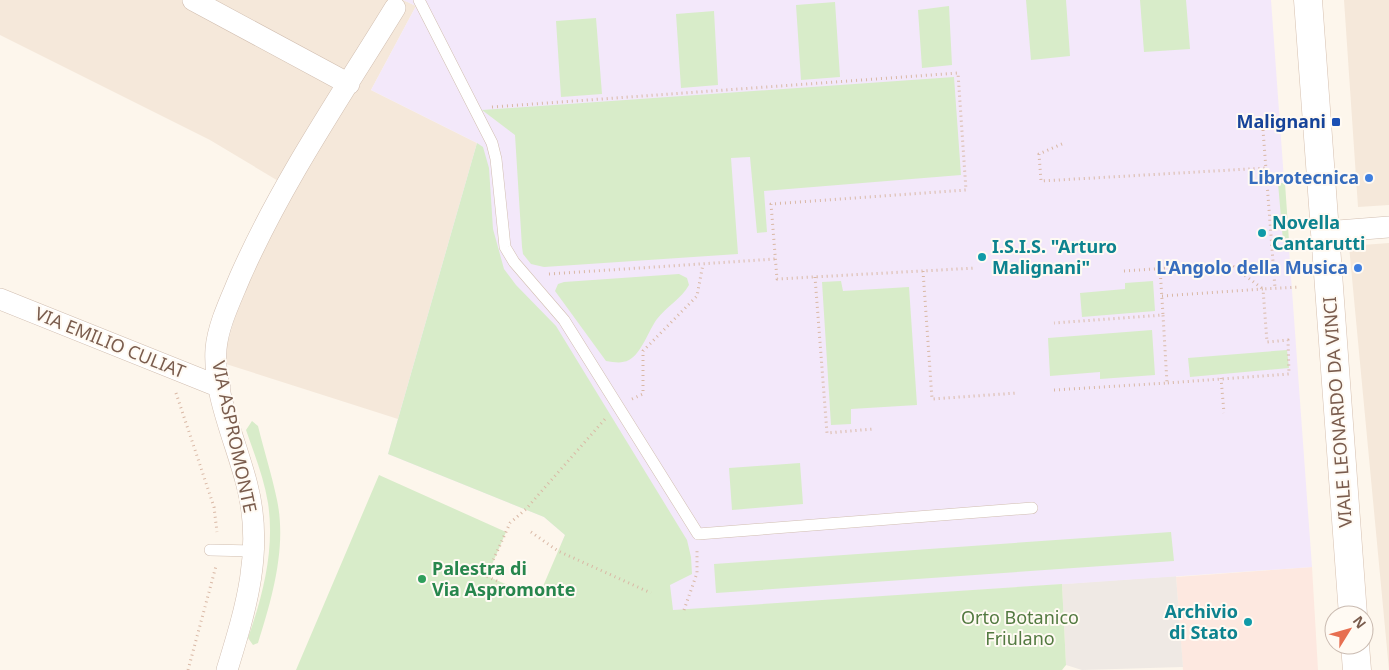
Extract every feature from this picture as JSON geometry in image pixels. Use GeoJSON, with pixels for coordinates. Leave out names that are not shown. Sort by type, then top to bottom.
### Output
{"type":"FeatureCollection","features":[{"type":"Feature","properties":{"kind":"main road","name":"VIALE LEONARDO DA VINCI"},"geometry":{"type":"LineString","coordinates":[[1308,0],[1352,605]]}},
{"type":"Feature","properties":{"kind":"main road"},"geometry":{"type":"LineString","coordinates":[[1356,655],[1357,670]]}},
{"type":"Feature","properties":{"kind":"street"},"geometry":{"type":"LineString","coordinates":[[193,0],[349,84]]}},
{"type":"Feature","properties":{"kind":"street","name":"VIA ASPROMONTE"},"geometry":{"type":"LineString","coordinates":[[227,670],[251,583],[254,551],[253,524],[248,487],[220,387],[216,360],[218,336],[234,291],[285,185],[395,8]]}},
{"type":"Feature","properties":{"kind":"street"},"geometry":{"type":"LineString","coordinates":[[1325,232],[1389,227]]}},
{"type":"Feature","properties":{"kind":"street","name":"VIA EMILIO CULIAT"},"geometry":{"type":"LineString","coordinates":[[0,299],[220,387]]}},
{"type":"Feature","properties":{"kind":"lane"},"geometry":{"type":"LineString","coordinates":[[419,0],[492,143],[496,159],[505,247],[526,276],[564,320],[698,534],[1032,508]]}},
{"type":"Feature","properties":{"kind":"lane"},"geometry":{"type":"LineString","coordinates":[[210,550],[254,551]]}},
{"type":"Feature","properties":{"kind":"path"},"geometry":{"type":"LineString","coordinates":[[502,106],[958,73],[966,190],[771,204],[775,259],[777,279],[976,268]]}},
{"type":"Feature","properties":{"kind":"path"},"geometry":{"type":"LineString","coordinates":[[1263,130],[1275,288]]}},
{"type":"Feature","properties":{"kind":"path"},"geometry":{"type":"LineString","coordinates":[[1062,144],[1039,154],[1042,181],[1266,168]]}},
{"type":"Feature","properties":{"kind":"path"},"geometry":{"type":"LineString","coordinates":[[526,276],[775,259]]}},
{"type":"Feature","properties":{"kind":"path"},"geometry":{"type":"LineString","coordinates":[[498,581],[486,576],[510,522],[526,509],[617,406],[643,394],[643,351],[697,296],[704,264]]}},
{"type":"Feature","properties":{"kind":"path"},"geometry":{"type":"LineString","coordinates":[[1054,390],[1289,374],[1288,340],[1267,342],[1263,289],[1230,264],[1124,271]]}},
{"type":"Feature","properties":{"kind":"path"},"geometry":{"type":"LineString","coordinates":[[1160,268],[1167,382]]}},
{"type":"Feature","properties":{"kind":"path"},"geometry":{"type":"LineString","coordinates":[[923,271],[932,399],[1018,393]]}},
{"type":"Feature","properties":{"kind":"path"},"geometry":{"type":"LineString","coordinates":[[815,276],[827,433],[873,429]]}},
{"type":"Feature","properties":{"kind":"path"},"geometry":{"type":"LineString","coordinates":[[1162,296],[1299,287]]}},
{"type":"Feature","properties":{"kind":"path"},"geometry":{"type":"LineString","coordinates":[[1054,323],[1163,315]]}},
{"type":"Feature","properties":{"kind":"path"},"geometry":{"type":"LineString","coordinates":[[1221,378],[1224,413]]}},
{"type":"Feature","properties":{"kind":"path"},"geometry":{"type":"LineString","coordinates":[[176,392],[214,507],[217,534]]}},
{"type":"Feature","properties":{"kind":"path"},"geometry":{"type":"LineString","coordinates":[[531,532],[558,551],[651,593]]}},
{"type":"Feature","properties":{"kind":"path"},"geometry":{"type":"LineString","coordinates":[[684,610],[697,573],[698,534]]}},
{"type":"Feature","properties":{"kind":"path"},"geometry":{"type":"LineString","coordinates":[[188,670],[216,566]]}},
{"type":"Feature","properties":{"kind":"shaded area"},"geometry":{"type":"Polygon","coordinates":[[[0,0],[403,0],[416,6],[371,90],[477,143],[398,419],[226,364],[226,348],[235,317],[285,185],[210,140],[0,35],[0,0]]]}},
{"type":"Feature","properties":{"kind":"shaded area"},"geometry":{"type":"Polygon","coordinates":[[[403,0],[1271,0],[1312,567],[675,611],[561,544],[565,535],[544,517],[388,454],[477,143],[371,90],[416,6],[403,0]]]}},
{"type":"Feature","properties":{"kind":"shaded area"},"geometry":{"type":"Polygon","coordinates":[[[1344,0],[1389,0],[1389,205],[1358,207],[1344,0]]]}},
{"type":"Feature","properties":{"kind":"shaded area"},"geometry":{"type":"Polygon","coordinates":[[[1389,243],[1389,670],[1349,246],[1389,243]]]}},
{"type":"Feature","properties":{"kind":"shaded area"},"geometry":{"type":"Polygon","coordinates":[[[1312,567],[1318,670],[1183,670],[1176,577],[1312,567]]]}},
{"type":"Feature","properties":{"kind":"shaded area"},"geometry":{"type":"Polygon","coordinates":[[[1176,576],[1183,667],[1082,670],[1066,665],[1062,584],[1176,576]]]}},
{"type":"Feature","properties":{"kind":"green space"},"geometry":{"type":"Polygon","coordinates":[[[1026,0],[1066,0],[1070,56],[1031,60],[1026,0]]]}},
{"type":"Feature","properties":{"kind":"green space"},"geometry":{"type":"Polygon","coordinates":[[[1140,0],[1186,0],[1190,49],[1144,52],[1140,0]]]}},
{"type":"Feature","properties":{"kind":"green space"},"geometry":{"type":"Polygon","coordinates":[[[835,2],[840,77],[801,80],[796,5],[835,2]]]}},
{"type":"Feature","properties":{"kind":"green space"},"geometry":{"type":"Polygon","coordinates":[[[949,6],[952,65],[922,68],[918,10],[949,6]]]}},
{"type":"Feature","properties":{"kind":"green space"},"geometry":{"type":"Polygon","coordinates":[[[714,11],[718,85],[681,88],[676,14],[714,11]]]}},
{"type":"Feature","properties":{"kind":"green space"},"geometry":{"type":"Polygon","coordinates":[[[596,18],[602,94],[561,97],[556,21],[596,18]]]}},
{"type":"Feature","properties":{"kind":"green space"},"geometry":{"type":"Polygon","coordinates":[[[954,77],[961,175],[764,191],[767,232],[757,233],[750,157],[731,158],[738,254],[544,267],[531,264],[523,254],[522,247],[515,135],[482,110],[954,77]]]}},
{"type":"Feature","properties":{"kind":"green space","name":"Orto Botanico Friulano"},"geometry":{"type":"Polygon","coordinates":[[[477,143],[483,147],[489,168],[493,229],[504,269],[516,285],[556,326],[687,540],[692,574],[670,585],[673,610],[1062,584],[1066,665],[1062,670],[296,670],[379,475],[506,532],[487,576],[538,598],[565,535],[544,517],[388,454],[477,143]]]}},
{"type":"Feature","properties":{"kind":"green space"},"geometry":{"type":"Polygon","coordinates":[[[1278,183],[1285,183],[1289,241],[1283,241],[1278,183]]]}},
{"type":"Feature","properties":{"kind":"green space"},"geometry":{"type":"Polygon","coordinates":[[[679,274],[687,278],[689,285],[657,319],[634,357],[623,362],[606,361],[555,291],[558,284],[564,282],[679,274]]]}},
{"type":"Feature","properties":{"kind":"green space"},"geometry":{"type":"Polygon","coordinates":[[[841,281],[843,291],[909,287],[917,405],[851,409],[851,424],[831,425],[822,282],[841,281]]]}},
{"type":"Feature","properties":{"kind":"green space"},"geometry":{"type":"Polygon","coordinates":[[[1153,281],[1155,311],[1082,317],[1080,293],[1125,289],[1125,283],[1153,281]]]}},
{"type":"Feature","properties":{"kind":"green space"},"geometry":{"type":"Polygon","coordinates":[[[1152,330],[1155,375],[1100,379],[1100,372],[1050,376],[1048,338],[1152,330]]]}},
{"type":"Feature","properties":{"kind":"green space"},"geometry":{"type":"Polygon","coordinates":[[[1287,350],[1289,368],[1190,377],[1188,358],[1287,350]]]}},
{"type":"Feature","properties":{"kind":"green space"},"geometry":{"type":"Polygon","coordinates":[[[252,421],[258,426],[273,481],[280,518],[279,554],[273,591],[258,643],[253,645],[248,638],[263,589],[269,555],[270,520],[266,494],[246,430],[252,421]]]}},
{"type":"Feature","properties":{"kind":"green space"},"geometry":{"type":"Polygon","coordinates":[[[800,463],[803,504],[732,510],[729,468],[800,463]]]}},
{"type":"Feature","properties":{"kind":"green space"},"geometry":{"type":"Polygon","coordinates":[[[1171,532],[1174,561],[716,593],[714,564],[1171,532]]]}},
{"type":"Feature","properties":{"kind":"place","name":"Malignani"},"geometry":{"type":"Point","coordinates":[1336,122]}},
{"type":"Feature","properties":{"kind":"place","name":"Librotecnica"},"geometry":{"type":"Point","coordinates":[1369,178]}},
{"type":"Feature","properties":{"kind":"place","name":"Novella Cantarutti"},"geometry":{"type":"Point","coordinates":[1262,233]}},
{"type":"Feature","properties":{"kind":"place","name":"I.S.I.S. \"Arturo Malignani\""},"geometry":{"type":"Point","coordinates":[982,257]}},
{"type":"Feature","properties":{"kind":"place","name":"L'Angolo della Musica"},"geometry":{"type":"Point","coordinates":[1358,268]}},
{"type":"Feature","properties":{"kind":"place","name":"Palestra di Via Aspromonte"},"geometry":{"type":"Point","coordinates":[422,579]}},
{"type":"Feature","properties":{"kind":"place","name":"Archivio di Stato"},"geometry":{"type":"Point","coordinates":[1248,622]}}]}
